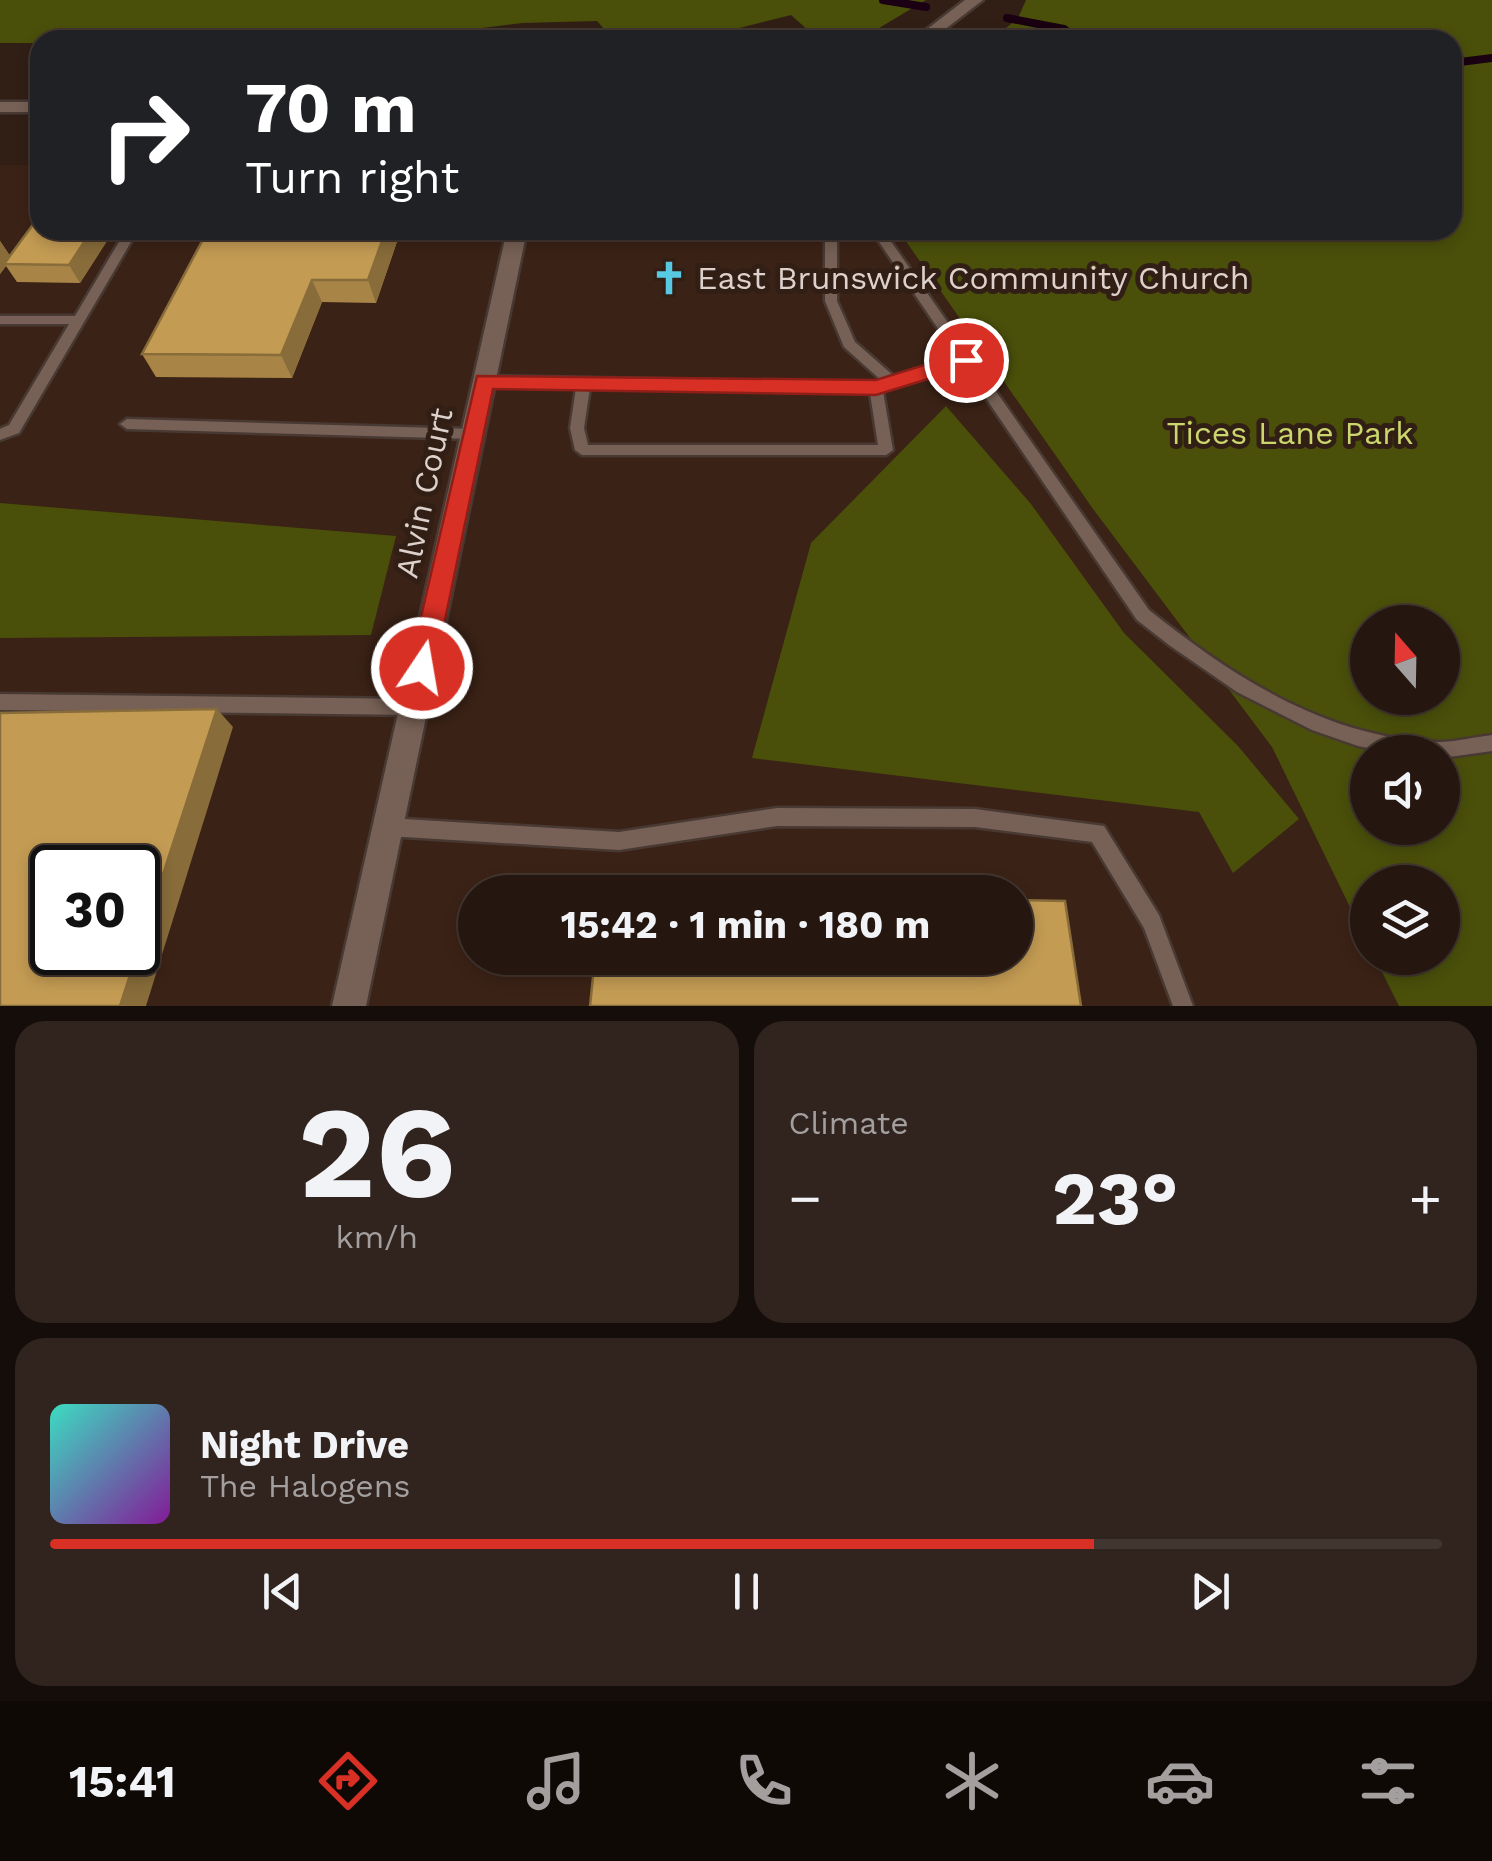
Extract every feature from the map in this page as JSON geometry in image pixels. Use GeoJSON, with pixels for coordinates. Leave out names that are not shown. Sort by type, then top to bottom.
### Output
{"type":"FeatureCollection","features":[{"type":"Feature","properties":{"kind":"street"},"geometry":{"type":"LineString","coordinates":[[934,30],[975,0]]}},
{"type":"Feature","properties":{"kind":"street"},"geometry":{"type":"LineString","coordinates":[[0,107],[30,108]]}},
{"type":"Feature","properties":{"kind":"street","name":"Alvin Court"},"geometry":{"type":"LineString","coordinates":[[349,1006],[514,240]]}},
{"type":"Feature","properties":{"kind":"lane"},"geometry":{"type":"LineString","coordinates":[[0,435],[14,428],[126,240]]}},
{"type":"Feature","properties":{"kind":"lane"},"geometry":{"type":"LineString","coordinates":[[831,240],[831,301],[848,344],[894,383]]}},
{"type":"Feature","properties":{"kind":"lane"},"geometry":{"type":"LineString","coordinates":[[883,240],[1143,615],[1200,663],[1270,705],[1370,739],[1440,750],[1492,743]]}},
{"type":"Feature","properties":{"kind":"lane"},"geometry":{"type":"LineString","coordinates":[[0,320],[80,320]]}},
{"type":"Feature","properties":{"kind":"lane"},"geometry":{"type":"LineString","coordinates":[[484,381],[876,388],[966,360]]}},
{"type":"Feature","properties":{"kind":"lane"},"geometry":{"type":"LineString","coordinates":[[584,383],[577,428],[582,450],[886,450],[876,388]]}},
{"type":"Feature","properties":{"kind":"lane"},"geometry":{"type":"LineString","coordinates":[[127,424],[472,434]]}},
{"type":"Feature","properties":{"kind":"lane"},"geometry":{"type":"LineString","coordinates":[[0,702],[414,707]]}},
{"type":"Feature","properties":{"kind":"lane"},"geometry":{"type":"LineString","coordinates":[[388,827],[618,841],[776,817],[975,818],[1097,833],[1152,922],[1183,1006]]}},
{"type":"Feature","properties":{"kind":"shaded area"},"geometry":{"type":"Polygon","coordinates":[[[0,165],[30,165],[30,240],[905,240],[1093,509],[1272,747],[1350,907],[1350,975],[1384,975],[1399,1006],[0,1006],[0,165]]]}},
{"type":"Feature","properties":{"kind":"green space"},"geometry":{"type":"Polygon","coordinates":[[[0,0],[926,0],[876,30],[808,30],[791,15],[732,30],[605,30],[597,21],[522,23],[466,30],[30,30],[30,43],[0,43],[0,0]]]}},
{"type":"Feature","properties":{"kind":"green space","name":"Tices Lane Park"},"geometry":{"type":"Polygon","coordinates":[[[1026,0],[1492,0],[1492,1006],[1399,1006],[1384,975],[1460,975],[1460,865],[1350,865],[1350,907],[1272,747],[1093,509],[905,240],[1462,240],[1462,30],[1004,30],[1018,18],[1026,0]]]}},
{"type":"Feature","properties":{"kind":"green space"},"geometry":{"type":"Polygon","coordinates":[[[946,406],[1031,504],[1124,633],[1238,746],[1299,819],[1233,873],[1199,812],[752,758],[811,543],[946,406]]]}},
{"type":"Feature","properties":{"kind":"green space"},"geometry":{"type":"Polygon","coordinates":[[[0,503],[396,536],[371,635],[0,638],[0,503]]]}},
{"type":"Feature","properties":{"kind":"building"},"geometry":{"type":"Polygon","coordinates":[[[30,229],[30,240],[85,240],[69,265],[4,264],[30,229]]]}},
{"type":"Feature","properties":{"kind":"building"},"geometry":{"type":"Polygon","coordinates":[[[203,240],[382,240],[368,280],[312,280],[281,355],[142,354],[203,240]]]}},
{"type":"Feature","properties":{"kind":"building"},"geometry":{"type":"Polygon","coordinates":[[[217,709],[160,884],[160,845],[30,845],[30,975],[130,975],[120,1006],[0,1006],[0,713],[217,709]]]}},
{"type":"Feature","properties":{"kind":"building"},"geometry":{"type":"Polygon","coordinates":[[[1033,900],[1065,901],[1081,1006],[590,1006],[593,975],[1033,975],[1033,900]]]}},
{"type":"Feature","properties":{"kind":"waterway"},"geometry":{"type":"LineString","coordinates":[[883,0],[926,7]]}},
{"type":"Feature","properties":{"kind":"waterway"},"geometry":{"type":"LineString","coordinates":[[1007,18],[1065,30]]}},
{"type":"Feature","properties":{"kind":"waterway"},"geometry":{"type":"LineString","coordinates":[[1462,62],[1492,58]]}},
{"type":"Feature","properties":{"kind":"place","name":"East Brunswick Community Church"},"geometry":{"type":"Point","coordinates":[669,278]}},
{"type":"Feature","properties":{"kind":"route"},"geometry":{"type":"LineString","coordinates":[[422,668],[484,381],[876,388],[966,360]]}}]}
